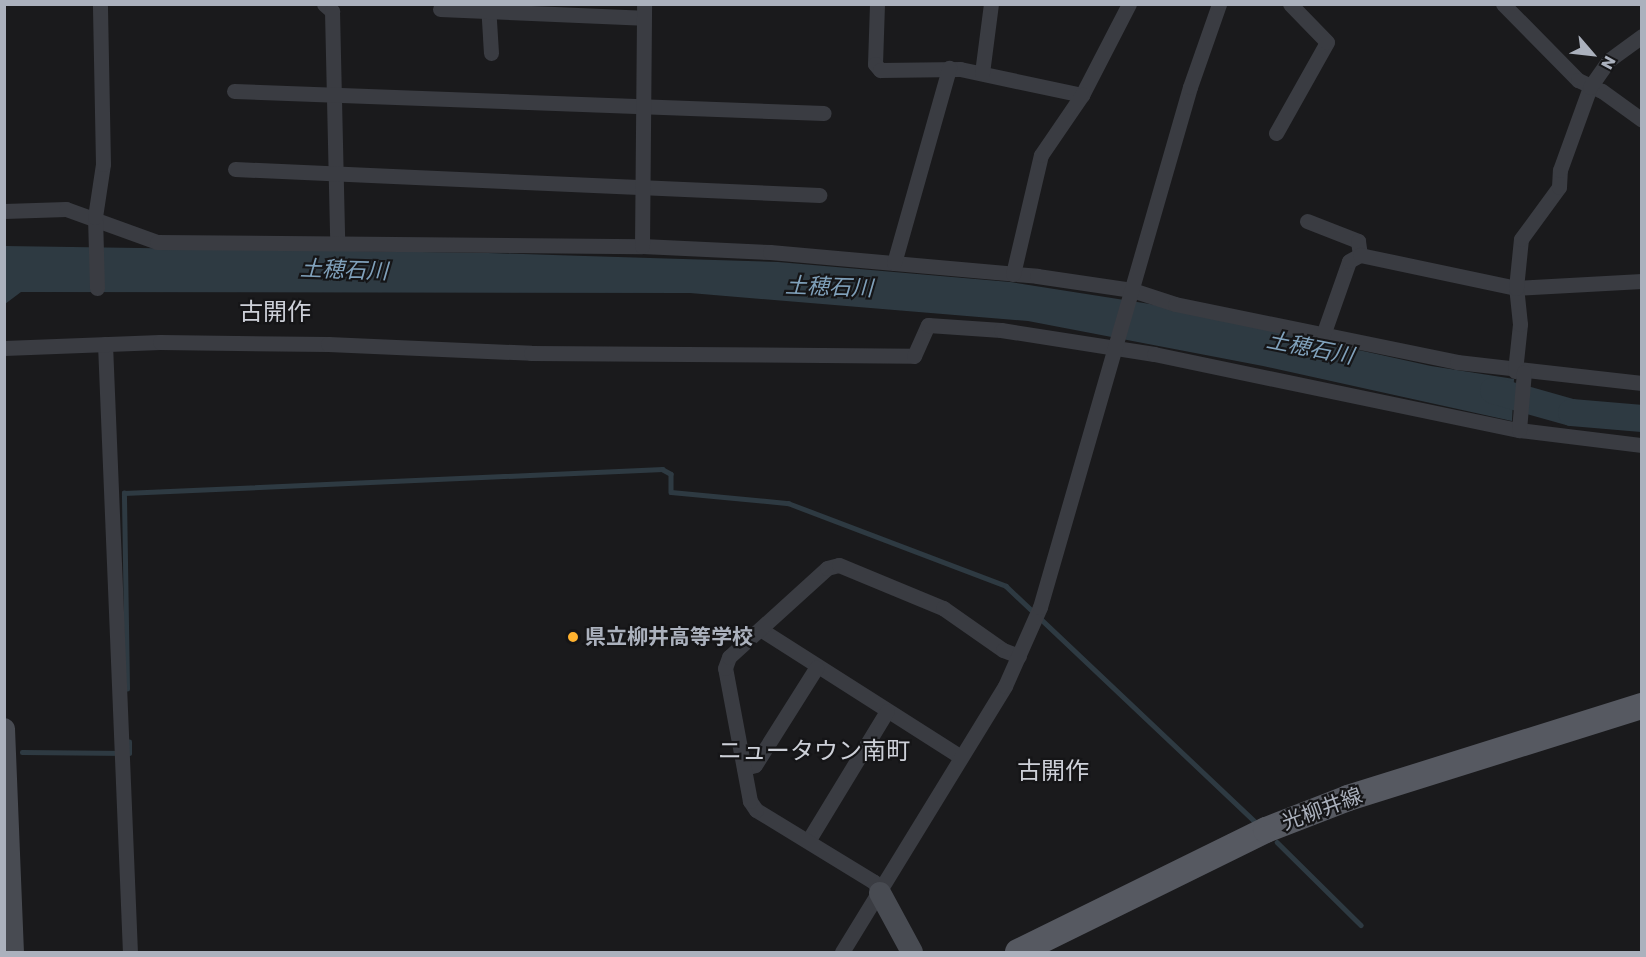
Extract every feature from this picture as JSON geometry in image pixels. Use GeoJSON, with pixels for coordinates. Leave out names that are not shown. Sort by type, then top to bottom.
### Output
{"type":"FeatureCollection","features":[{"type":"Feature","properties":{"kind":"main road","name":"光柳井線"},"geometry":{"type":"LineString","coordinates":[[1018,952],[1266,830],[1348,798],[1641,706]]}},
{"type":"Feature","properties":{"kind":"street"},"geometry":{"type":"LineString","coordinates":[[97,288],[95,217],[103,164],[100,4]]}},
{"type":"Feature","properties":{"kind":"street"},"geometry":{"type":"LineString","coordinates":[[324,4],[332,11],[337,240]]}},
{"type":"Feature","properties":{"kind":"street"},"geometry":{"type":"LineString","coordinates":[[877,4],[875,64],[880,70],[949,68],[1082,95]]}},
{"type":"Feature","properties":{"kind":"street"},"geometry":{"type":"LineString","coordinates":[[982,73],[991,4]]}},
{"type":"Feature","properties":{"kind":"street"},"geometry":{"type":"LineString","coordinates":[[1013,274],[1041,155],[1082,95],[1129,4]]}},
{"type":"Feature","properties":{"kind":"street"},"geometry":{"type":"LineString","coordinates":[[842,952],[961,757],[1019,656],[1038,613],[1190,87],[1219,4]]}},
{"type":"Feature","properties":{"kind":"street"},"geometry":{"type":"LineString","coordinates":[[1276,133],[1327,42],[1290,4]]}},
{"type":"Feature","properties":{"kind":"street"},"geometry":{"type":"LineString","coordinates":[[1503,4],[1578,80],[1611,96],[1641,120]]}},
{"type":"Feature","properties":{"kind":"street"},"geometry":{"type":"LineString","coordinates":[[488,8],[491,52]]}},
{"type":"Feature","properties":{"kind":"street"},"geometry":{"type":"LineString","coordinates":[[440,9],[644,11],[642,246]]}},
{"type":"Feature","properties":{"kind":"street"},"geometry":{"type":"LineString","coordinates":[[1520,428],[1520,324],[1515,288],[1521,239],[1559,187],[1560,171],[1590,87],[1609,60],[1641,36]]}},
{"type":"Feature","properties":{"kind":"street"},"geometry":{"type":"LineString","coordinates":[[894,264],[949,68]]}},
{"type":"Feature","properties":{"kind":"street"},"geometry":{"type":"LineString","coordinates":[[234,90],[335,92],[642,107],[824,113]]}},
{"type":"Feature","properties":{"kind":"street"},"geometry":{"type":"LineString","coordinates":[[235,169],[819,195]]}},
{"type":"Feature","properties":{"kind":"street"},"geometry":{"type":"LineString","coordinates":[[4,211],[66,209],[95,217],[157,242],[337,240],[642,246],[770,252],[1013,274],[1131,292],[1175,304],[1521,374],[1641,383]]}},
{"type":"Feature","properties":{"kind":"street"},"geometry":{"type":"LineString","coordinates":[[1307,220],[1358,241],[1360,255]]}},
{"type":"Feature","properties":{"kind":"street"},"geometry":{"type":"LineString","coordinates":[[1323,335],[1349,261],[1360,255],[1515,288],[1641,281]]}},
{"type":"Feature","properties":{"kind":"street"},"geometry":{"type":"LineString","coordinates":[[4,348],[105,344],[328,344],[531,353],[914,356],[928,325],[1001,330],[1115,346],[1520,428],[1641,445]]}},
{"type":"Feature","properties":{"kind":"street"},"geometry":{"type":"LineString","coordinates":[[105,344],[130,952]]}},
{"type":"Feature","properties":{"kind":"street"},"geometry":{"type":"LineString","coordinates":[[912,952],[874,882],[756,810],[744,768],[724,668],[729,657],[827,568],[839,565],[943,608],[1004,650],[1019,656]]}},
{"type":"Feature","properties":{"kind":"street"},"geometry":{"type":"LineString","coordinates":[[760,629],[816,668],[961,757]]}},
{"type":"Feature","properties":{"kind":"street"},"geometry":{"type":"LineString","coordinates":[[744,768],[755,765],[816,668]]}},
{"type":"Feature","properties":{"kind":"street"},"geometry":{"type":"LineString","coordinates":[[808,842],[886,711]]}},
{"type":"Feature","properties":{"kind":"street"},"geometry":{"type":"LineString","coordinates":[[4,729],[13,952]]}},
{"type":"Feature","properties":{"kind":"water"},"geometry":{"type":"Polygon","coordinates":[[[5,246],[488,253],[778,262],[1010,282],[1150,304],[1431,366],[1514,379],[1512,421],[1263,366],[1028,321],[690,293],[21,292],[5,304],[5,246]]]}},
{"type":"Feature","properties":{"kind":"waterway","name":"土穂石川"},"geometry":{"type":"LineString","coordinates":[[1493,390],[1571,412],[1642,418]]}},
{"type":"Feature","properties":{"kind":"waterway"},"geometry":{"type":"LineString","coordinates":[[127,689],[124,493],[662,469],[671,474],[671,492],[788,503],[1006,586],[1257,823]]}},
{"type":"Feature","properties":{"kind":"waterway"},"geometry":{"type":"LineString","coordinates":[[22,752],[129,753],[129,742]]}},
{"type":"Feature","properties":{"kind":"waterway"},"geometry":{"type":"LineString","coordinates":[[1277,842],[1361,925]]}},
{"type":"Feature","properties":{"kind":"place","name":"県立柳井高等学校"},"geometry":{"type":"Point","coordinates":[573,637]}},
{"type":"Feature","properties":{"kind":"district","name":"古開作"},"geometry":{"type":"Point","coordinates":[275,312]}},
{"type":"Feature","properties":{"kind":"district","name":"ニュータウン南町"},"geometry":{"type":"Point","coordinates":[814,751]}},
{"type":"Feature","properties":{"kind":"district","name":"古開作"},"geometry":{"type":"Point","coordinates":[1053,771]}}]}
